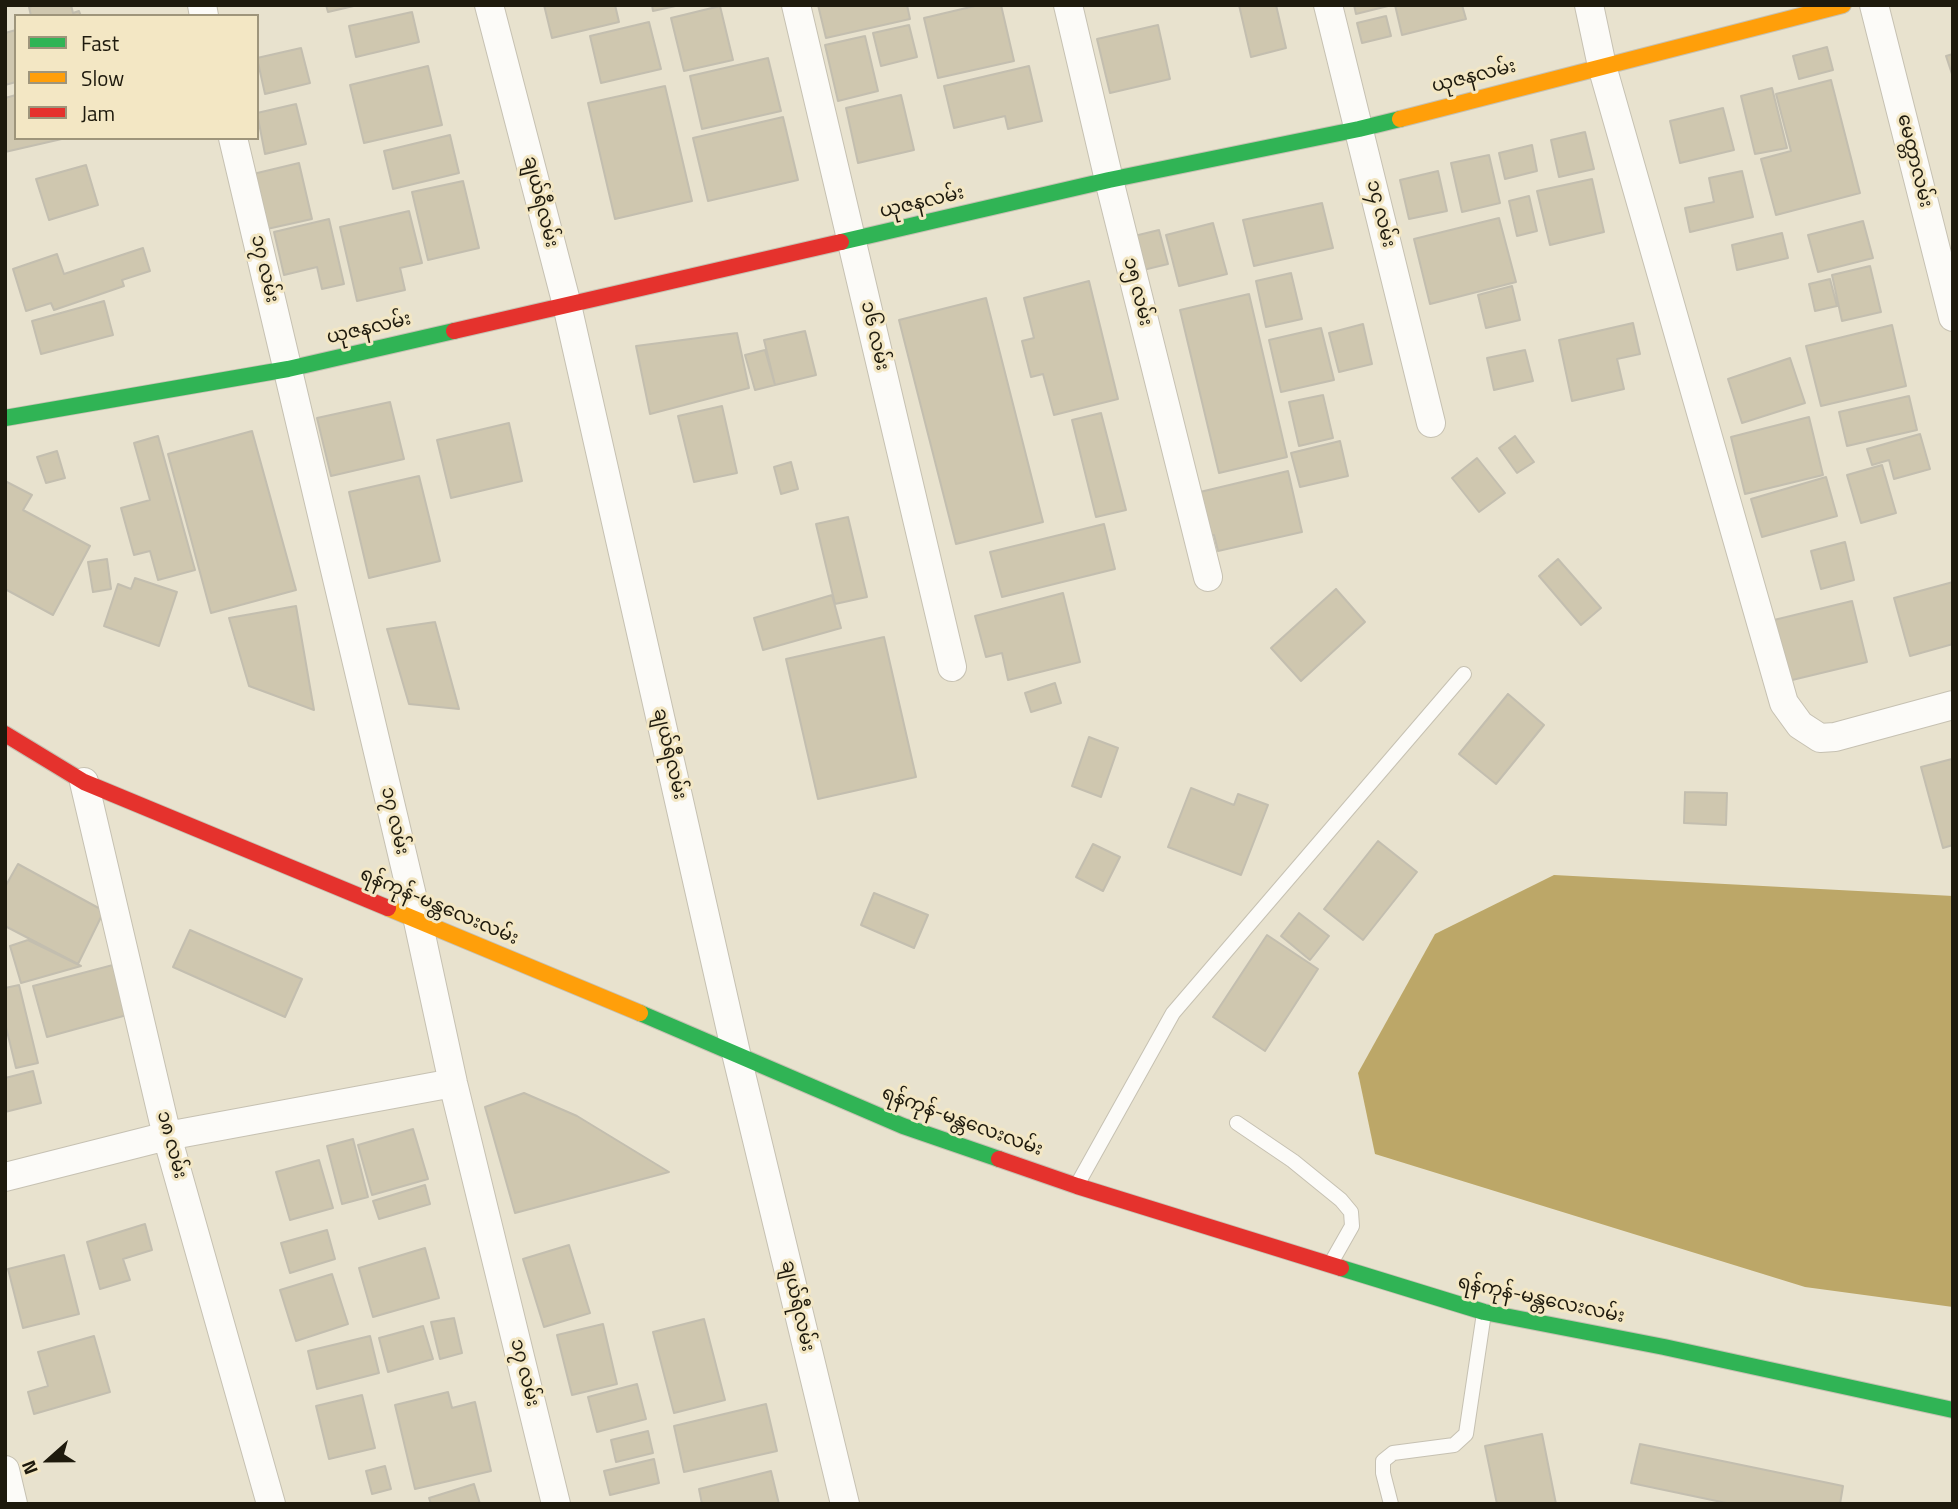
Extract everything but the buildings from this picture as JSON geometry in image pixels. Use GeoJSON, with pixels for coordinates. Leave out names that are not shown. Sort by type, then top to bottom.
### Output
{"type":"FeatureCollection","features":[{"type":"Feature","properties":{"kind":"main road","name":"ယုဇနလမ်း"},"geometry":{"type":"LineString","coordinates":[[5,418],[288,369],[1108,180],[1359,129],[1843,5]]}},
{"type":"Feature","properties":{"kind":"main road","name":"ရန်ကုန်-မန္တလေးလမ်း"},"geometry":{"type":"LineString","coordinates":[[5,734],[84,782],[736,1053],[903,1126],[1077,1186],[1484,1312],[1953,1410]]}},
{"type":"Feature","properties":{"kind":"street","name":"ချယ်ရီလမ်း"},"geometry":{"type":"LineString","coordinates":[[489,5],[567,305],[736,1053],[845,1504]]}},
{"type":"Feature","properties":{"kind":"street","name":"၁၆ လမ်း"},"geometry":{"type":"LineString","coordinates":[[796,5],[952,667]]}},
{"type":"Feature","properties":{"kind":"street","name":"၁၅ လမ်း"},"geometry":{"type":"LineString","coordinates":[[1069,5],[1108,180],[1208,577]]}},
{"type":"Feature","properties":{"kind":"street","name":"၁၄ လမ်း"},"geometry":{"type":"LineString","coordinates":[[1328,5],[1431,423]]}},
{"type":"Feature","properties":{"kind":"street"},"geometry":{"type":"LineString","coordinates":[[1589,5],[1602,66],[1784,703],[1800,725],[1820,738],[1835,737],[1953,705]]}},
{"type":"Feature","properties":{"kind":"street","name":"မေတ္တာလမ်း"},"geometry":{"type":"LineString","coordinates":[[1874,5],[1953,317]]}},
{"type":"Feature","properties":{"kind":"street","name":"၁၇ လမ်း"},"geometry":{"type":"LineString","coordinates":[[233,140],[418,921],[453,1083],[556,1504]]}},
{"type":"Feature","properties":{"kind":"street","name":"၁၈ လမ်း"},"geometry":{"type":"LineString","coordinates":[[84,782],[167,1136],[271,1504]]}},
{"type":"Feature","properties":{"kind":"street"},"geometry":{"type":"LineString","coordinates":[[5,1177],[167,1136],[453,1083]]}},
{"type":"Feature","properties":{"kind":"street"},"geometry":{"type":"LineString","coordinates":[[5,1469],[13,1504]]}},
{"type":"Feature","properties":{"kind":"lane"},"geometry":{"type":"LineString","coordinates":[[1077,1186],[1173,1013],[1464,674]]}},
{"type":"Feature","properties":{"kind":"lane"},"geometry":{"type":"LineString","coordinates":[[1237,1123],[1293,1161],[1341,1200],[1351,1212],[1352,1226],[1330,1264]]}},
{"type":"Feature","properties":{"kind":"lane"},"geometry":{"type":"LineString","coordinates":[[1391,1504],[1383,1473],[1383,1461],[1393,1453],[1454,1445],[1466,1434],[1484,1312]]}},
{"type":"Feature","properties":{"kind":"shaded area"},"geometry":{"type":"Polygon","coordinates":[[[1554,875],[1953,896],[1953,1307],[1805,1287],[1375,1154],[1358,1073],[1435,934],[1554,875]]]}},
{"type":"Feature","properties":{"kind":"traffic: fast"},"geometry":{"type":"LineString","coordinates":[[841,242],[1109,180],[1400,119]]}},
{"type":"Feature","properties":{"kind":"traffic: fast"},"geometry":{"type":"LineString","coordinates":[[5,418],[288,369],[454,331]]}},
{"type":"Feature","properties":{"kind":"traffic: fast"},"geometry":{"type":"LineString","coordinates":[[640,1013],[903,1126],[999,1159]]}},
{"type":"Feature","properties":{"kind":"traffic: fast"},"geometry":{"type":"LineString","coordinates":[[1341,1268],[1484,1312],[1664,1347],[1953,1410]]}},
{"type":"Feature","properties":{"kind":"traffic: slow"},"geometry":{"type":"LineString","coordinates":[[1400,119],[1843,5]]}},
{"type":"Feature","properties":{"kind":"traffic: slow"},"geometry":{"type":"LineString","coordinates":[[388,908],[640,1013]]}},
{"type":"Feature","properties":{"kind":"traffic: jam"},"geometry":{"type":"LineString","coordinates":[[454,331],[841,242]]}},
{"type":"Feature","properties":{"kind":"traffic: jam"},"geometry":{"type":"LineString","coordinates":[[5,734],[84,782],[388,908]]}},
{"type":"Feature","properties":{"kind":"traffic: jam"},"geometry":{"type":"LineString","coordinates":[[999,1159],[1341,1268]]}}]}
